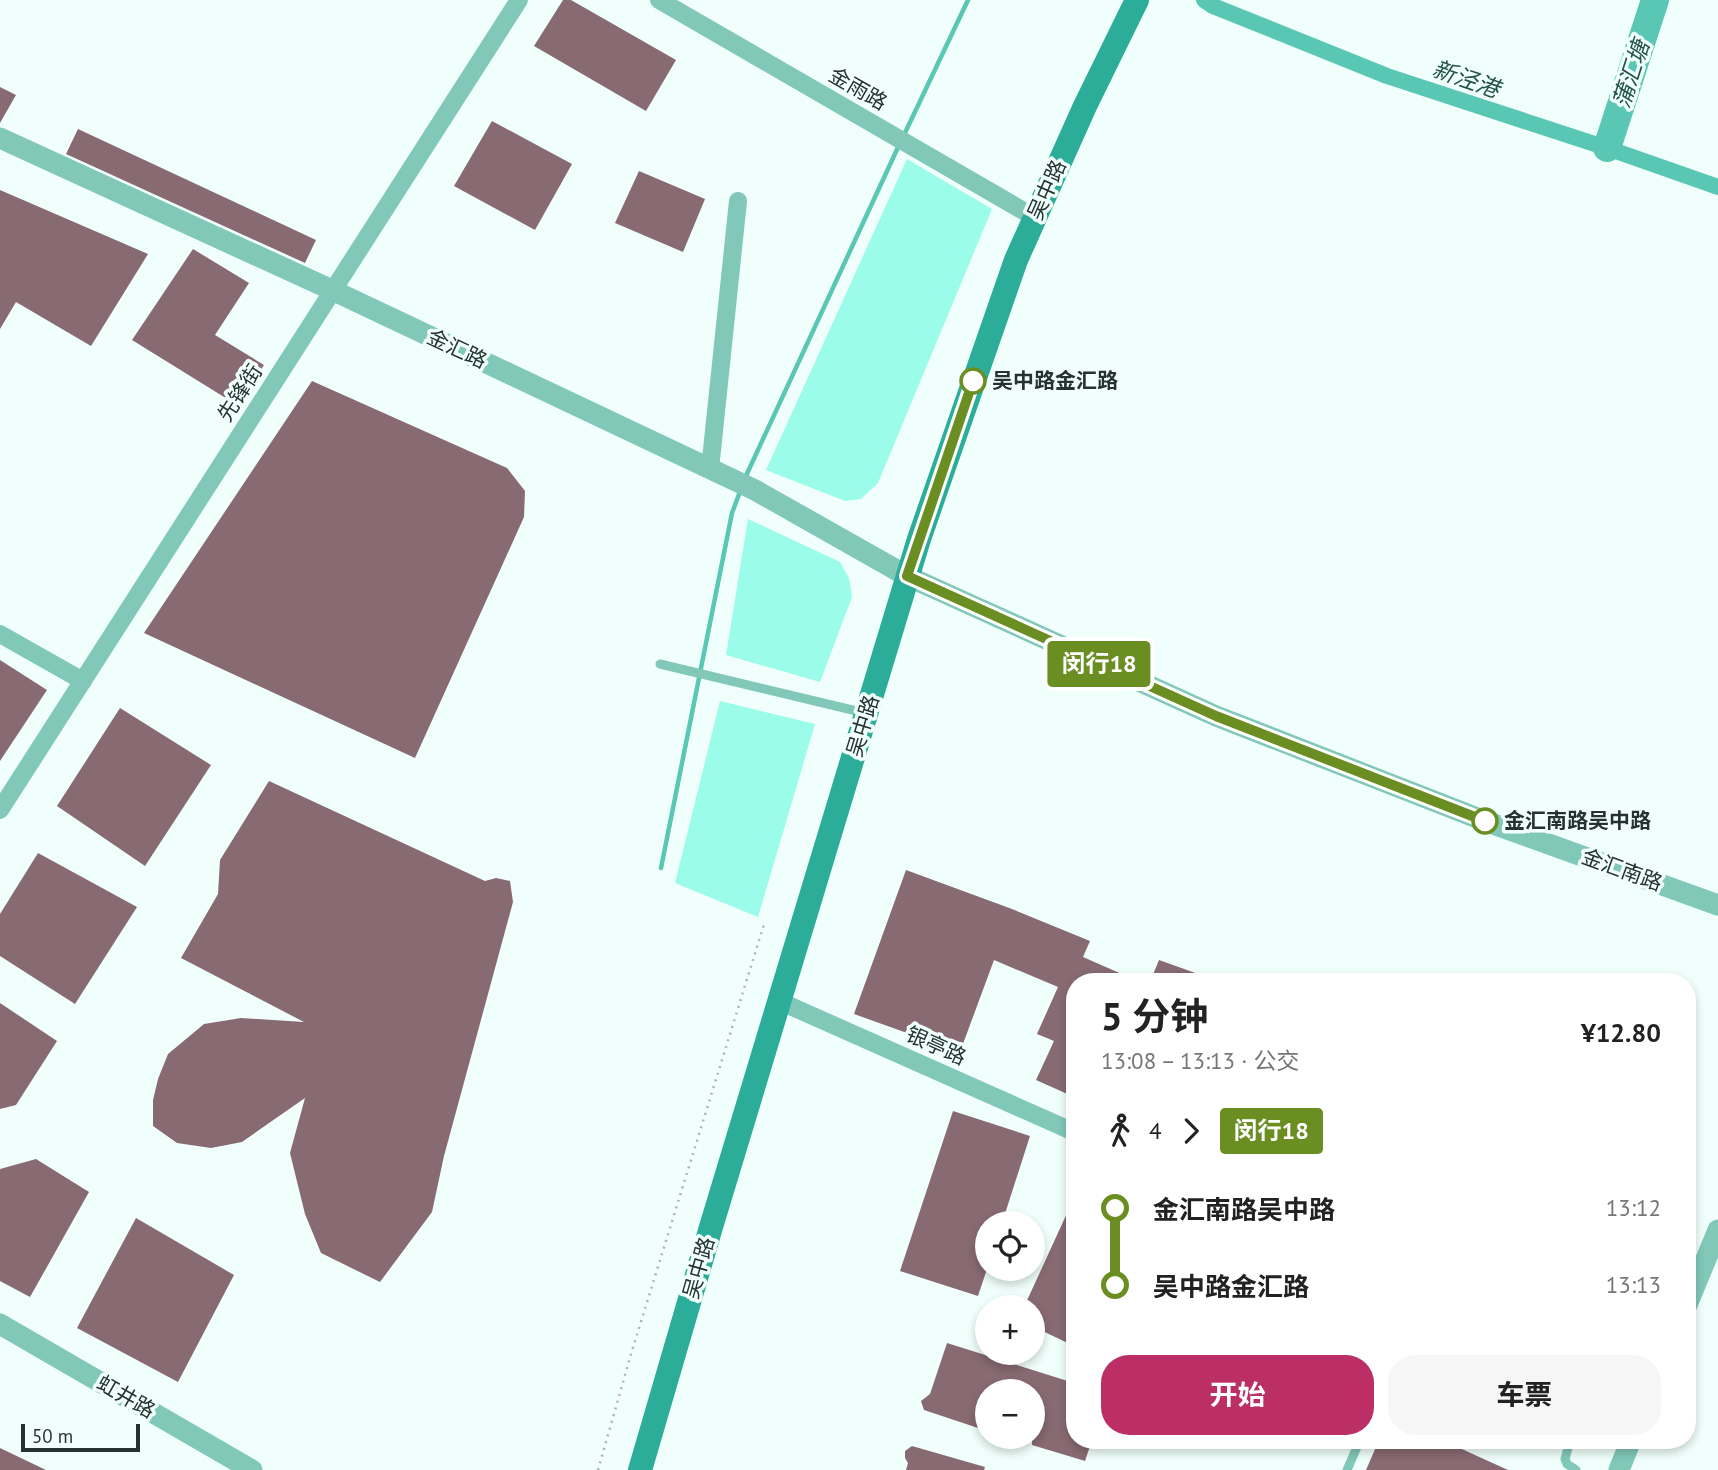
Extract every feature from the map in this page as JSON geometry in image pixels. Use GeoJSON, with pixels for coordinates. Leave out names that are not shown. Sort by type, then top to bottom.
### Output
{"type":"FeatureCollection","features":[{"type":"Feature","properties":{"kind":"main road","name":"吴中路"},"geometry":{"type":"LineString","coordinates":[[640,1470],[907,576],[973,381],[1034,217],[1137,0]]}},
{"type":"Feature","properties":{"kind":"street","name":"先锋街"},"geometry":{"type":"LineString","coordinates":[[0,810],[519,0]]}},
{"type":"Feature","properties":{"kind":"street","name":"金雨路"},"geometry":{"type":"LineString","coordinates":[[659,0],[1034,217]]}},
{"type":"Feature","properties":{"kind":"street","name":"金汇路"},"geometry":{"type":"LineString","coordinates":[[0,138],[332,290],[755,490],[907,576]]}},
{"type":"Feature","properties":{"kind":"street"},"geometry":{"type":"LineString","coordinates":[[717,472],[738,201]]}},
{"type":"Feature","properties":{"kind":"street","name":"金汇南路"},"geometry":{"type":"LineString","coordinates":[[907,576],[1216,716],[1485,821],[1718,905]]}},
{"type":"Feature","properties":{"kind":"street"},"geometry":{"type":"LineString","coordinates":[[0,634],[83,681]]}},
{"type":"Feature","properties":{"kind":"street","name":"银亭路"},"geometry":{"type":"LineString","coordinates":[[779,1001],[1066,1128]]}},
{"type":"Feature","properties":{"kind":"street"},"geometry":{"type":"LineString","coordinates":[[1696,1283],[1718,1230]]}},
{"type":"Feature","properties":{"kind":"street","name":"虹井路"},"geometry":{"type":"LineString","coordinates":[[0,1324],[252,1470]]}},
{"type":"Feature","properties":{"kind":"street"},"geometry":{"type":"LineString","coordinates":[[1619,1470],[1627,1449]]}},
{"type":"Feature","properties":{"kind":"lane"},"geometry":{"type":"LineString","coordinates":[[665,665],[867,713]]}},
{"type":"Feature","properties":{"kind":"lane"},"geometry":{"type":"LineString","coordinates":[[1347,1470],[1356,1449]]}},
{"type":"Feature","properties":{"kind":"lane"},"geometry":{"type":"LineString","coordinates":[[1568,1449],[1565,1459],[1567,1464],[1576,1470]]}},
{"type":"Feature","properties":{"kind":"path"},"geometry":{"type":"LineString","coordinates":[[598,1470],[631,1354],[765,921]]}},
{"type":"Feature","properties":{"kind":"green space"},"geometry":{"type":"Polygon","coordinates":[[[907,159],[992,209],[878,483],[861,499],[845,501],[766,470],[907,159]]]}},
{"type":"Feature","properties":{"kind":"green space"},"geometry":{"type":"Polygon","coordinates":[[[748,519],[840,562],[849,578],[852,597],[820,682],[726,655],[748,519]]]}},
{"type":"Feature","properties":{"kind":"green space"},"geometry":{"type":"Polygon","coordinates":[[[720,701],[815,724],[758,917],[675,883],[720,701]]]}},
{"type":"Feature","properties":{"kind":"building"},"geometry":{"type":"Polygon","coordinates":[[[563,0],[571,0],[676,60],[646,111],[534,46],[563,0]]]}},
{"type":"Feature","properties":{"kind":"building"},"geometry":{"type":"Polygon","coordinates":[[[0,87],[16,95],[0,123],[0,87]]]}},
{"type":"Feature","properties":{"kind":"building"},"geometry":{"type":"Polygon","coordinates":[[[492,121],[572,164],[535,230],[454,186],[492,121]]]}},
{"type":"Feature","properties":{"kind":"building"},"geometry":{"type":"Polygon","coordinates":[[[78,129],[316,240],[305,263],[66,154],[78,129]]]}},
{"type":"Feature","properties":{"kind":"building"},"geometry":{"type":"Polygon","coordinates":[[[639,171],[705,199],[683,252],[615,223],[639,171]]]}},
{"type":"Feature","properties":{"kind":"building"},"geometry":{"type":"Polygon","coordinates":[[[0,190],[148,254],[91,346],[16,302],[0,329],[0,190]]]}},
{"type":"Feature","properties":{"kind":"building"},"geometry":{"type":"Polygon","coordinates":[[[193,249],[249,283],[215,335],[264,365],[237,405],[132,340],[193,249]]]}},
{"type":"Feature","properties":{"kind":"building"},"geometry":{"type":"Polygon","coordinates":[[[312,381],[507,468],[525,491],[524,517],[415,758],[144,633],[312,381]]]}},
{"type":"Feature","properties":{"kind":"building"},"geometry":{"type":"Polygon","coordinates":[[[0,660],[47,690],[0,761],[0,660]]]}},
{"type":"Feature","properties":{"kind":"building"},"geometry":{"type":"Polygon","coordinates":[[[120,708],[211,765],[145,866],[57,806],[120,708]]]}},
{"type":"Feature","properties":{"kind":"building"},"geometry":{"type":"Polygon","coordinates":[[[269,781],[485,881],[496,878],[510,881],[513,902],[444,1156],[432,1212],[380,1282],[321,1253],[305,1214],[290,1153],[305,1098],[242,1142],[211,1148],[177,1143],[153,1126],[153,1100],[168,1054],[204,1024],[241,1018],[304,1022],[181,958],[218,894],[220,860],[269,781]]]}},
{"type":"Feature","properties":{"kind":"building"},"geometry":{"type":"Polygon","coordinates":[[[38,853],[137,907],[75,1004],[0,956],[0,914],[38,853]]]}},
{"type":"Feature","properties":{"kind":"building"},"geometry":{"type":"Polygon","coordinates":[[[906,870],[1090,941],[1083,957],[1119,973],[1066,973],[1066,1093],[1036,1080],[1054,1041],[1037,1034],[1058,987],[994,960],[960,1052],[854,1014],[906,870]]]}},
{"type":"Feature","properties":{"kind":"building"},"geometry":{"type":"Polygon","coordinates":[[[1159,960],[1195,973],[1154,973],[1159,960]]]}},
{"type":"Feature","properties":{"kind":"building"},"geometry":{"type":"Polygon","coordinates":[[[0,1003],[57,1041],[16,1105],[0,1109],[0,1003]]]}},
{"type":"Feature","properties":{"kind":"building"},"geometry":{"type":"Polygon","coordinates":[[[953,1111],[1030,1136],[1006,1211],[975,1211],[975,1281],[983,1281],[978,1295],[900,1271],[953,1111]]]}},
{"type":"Feature","properties":{"kind":"building"},"geometry":{"type":"Polygon","coordinates":[[[36,1159],[89,1192],[30,1297],[0,1281],[0,1169],[36,1159]]]}},
{"type":"Feature","properties":{"kind":"building"},"geometry":{"type":"Polygon","coordinates":[[[1066,1215],[1066,1342],[1045,1332],[1045,1295],[1030,1295],[1036,1281],[1045,1281],[1045,1261],[1066,1215]]]}},
{"type":"Feature","properties":{"kind":"building"},"geometry":{"type":"Polygon","coordinates":[[[136,1218],[234,1275],[178,1382],[77,1328],[136,1218]]]}},
{"type":"Feature","properties":{"kind":"building"},"geometry":{"type":"Polygon","coordinates":[[[947,1343],[975,1352],[975,1365],[1017,1365],[1066,1380],[1066,1449],[1089,1449],[1085,1461],[1045,1449],[1045,1379],[975,1379],[975,1427],[924,1410],[921,1401],[930,1394],[947,1343]]]}},
{"type":"Feature","properties":{"kind":"building"},"geometry":{"type":"Polygon","coordinates":[[[912,1446],[985,1467],[984,1470],[906,1470],[908,1463],[905,1451],[912,1446]]]}},
{"type":"Feature","properties":{"kind":"building"},"geometry":{"type":"Polygon","coordinates":[[[0,1448],[46,1470],[0,1470],[0,1448]]]}},
{"type":"Feature","properties":{"kind":"building"},"geometry":{"type":"Polygon","coordinates":[[[1375,1449],[1462,1449],[1508,1470],[1366,1470],[1375,1449]]]}},
{"type":"Feature","properties":{"kind":"waterway"},"geometry":{"type":"LineString","coordinates":[[904,135],[968,0]]}},
{"type":"Feature","properties":{"kind":"waterway","name":"新泾港"},"geometry":{"type":"LineString","coordinates":[[1204,0],[1387,76],[1718,187]]}},
{"type":"Feature","properties":{"kind":"waterway","name":"蒲汇塘"},"geometry":{"type":"LineString","coordinates":[[1607,148],[1655,0]]}},
{"type":"Feature","properties":{"kind":"waterway"},"geometry":{"type":"LineString","coordinates":[[745,478],[900,143]]}},
{"type":"Feature","properties":{"kind":"waterway"},"geometry":{"type":"LineString","coordinates":[[661,868],[732,513],[741,489]]}},
{"type":"Feature","properties":{"kind":"bus line","name":"闵行18"},"geometry":{"type":"LineString","coordinates":[[973,381],[907,576],[1216,716],[1485,821]]}},
{"type":"Feature","properties":{"kind":"place","name":"吴中路金汇路"},"geometry":{"type":"Point","coordinates":[973,381]}},
{"type":"Feature","properties":{"kind":"place","name":"金汇南路吴中路"},"geometry":{"type":"Point","coordinates":[1485,821]}}]}
